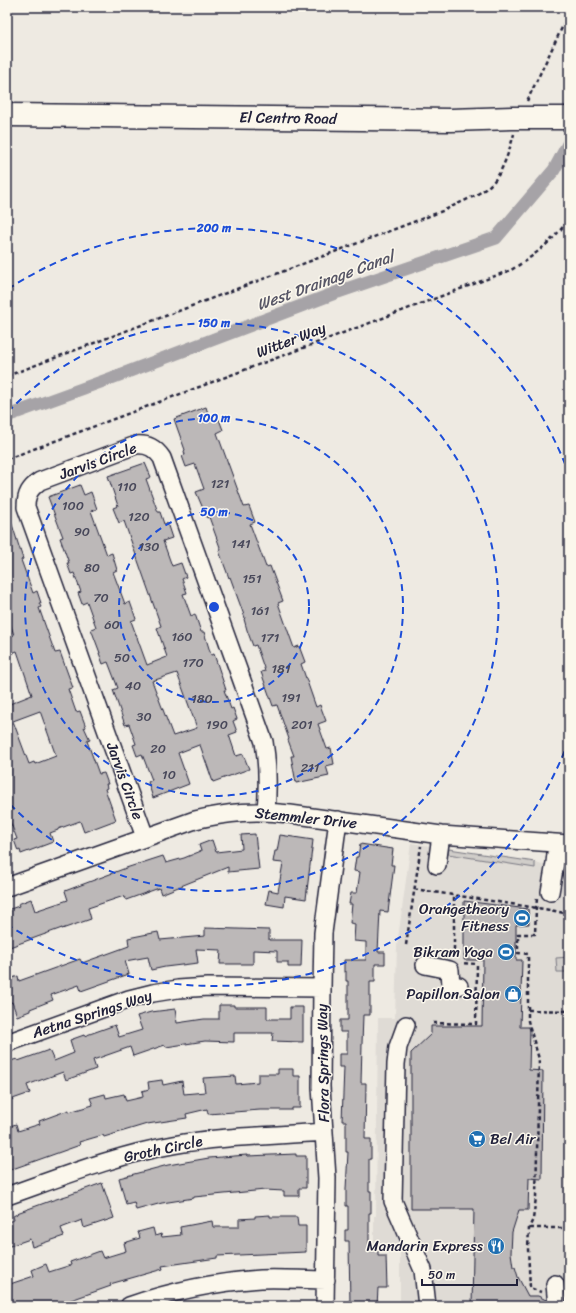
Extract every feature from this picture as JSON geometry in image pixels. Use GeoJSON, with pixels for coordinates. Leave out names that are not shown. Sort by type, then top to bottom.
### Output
{"type":"FeatureCollection","features":[{"type":"Feature","properties":{"kind":"main road","name":"El Centro Road"},"geometry":{"type":"LineString","coordinates":[[7,115],[451,120],[569,118]]}},
{"type":"Feature","properties":{"kind":"street","name":"Jarvis Circle"},"geometry":{"type":"LineString","coordinates":[[145,837],[26,507],[26,500],[29,491],[40,481],[136,445],[143,444],[151,447],[162,458],[261,735],[267,759],[268,780],[266,811]]}},
{"type":"Feature","properties":{"kind":"street","name":"Stemmler Drive"},"geometry":{"type":"LineString","coordinates":[[8,884],[194,820],[218,814],[246,811],[266,811],[441,835],[563,844]]}},
{"type":"Feature","properties":{"kind":"street","name":"Flora Springs Way"},"geometry":{"type":"LineString","coordinates":[[325,1306],[327,1178],[321,1087],[323,934],[338,820]]}},
{"type":"Feature","properties":{"kind":"street"},"geometry":{"type":"LineString","coordinates":[[437,865],[441,835]]}},
{"type":"Feature","properties":{"kind":"street"},"geometry":{"type":"LineString","coordinates":[[544,893],[563,844]]}},
{"type":"Feature","properties":{"kind":"street"},"geometry":{"type":"LineString","coordinates":[[425,965],[450,970],[451,986],[459,986]]}},
{"type":"Feature","properties":{"kind":"street","name":"Aetna Springs Way"},"geometry":{"type":"LineString","coordinates":[[7,1043],[153,993],[208,986],[322,988]]}},
{"type":"Feature","properties":{"kind":"street"},"geometry":{"type":"LineString","coordinates":[[406,1025],[398,1047],[396,1064],[393,1201],[423,1270],[427,1306]]}},
{"type":"Feature","properties":{"kind":"street","name":"Groth Circle"},"geometry":{"type":"LineString","coordinates":[[7,1196],[82,1169],[132,1154],[172,1145],[252,1135],[286,1135],[324,1132]]}},
{"type":"Feature","properties":{"kind":"street"},"geometry":{"type":"LineString","coordinates":[[129,1306],[180,1290],[225,1282],[263,1279],[326,1280]]}},
{"type":"Feature","properties":{"kind":"path"},"geometry":{"type":"LineString","coordinates":[[7,376],[445,210],[482,192],[493,183],[505,162],[519,118],[569,13]]}},
{"type":"Feature","properties":{"kind":"path","name":"Witter Way"},"geometry":{"type":"LineString","coordinates":[[7,459],[511,270],[531,258],[547,245],[562,230],[569,219]]}},
{"type":"Feature","properties":{"kind":"path"},"geometry":{"type":"LineString","coordinates":[[406,946],[421,841]]}},
{"type":"Feature","properties":{"kind":"path"},"geometry":{"type":"LineString","coordinates":[[414,889],[569,914]]}},
{"type":"Feature","properties":{"kind":"path"},"geometry":{"type":"LineString","coordinates":[[544,893],[536,908],[535,934],[518,934],[518,952],[528,954],[528,1021],[539,1059],[536,1198],[533,1218],[529,1228],[528,1249],[530,1288],[552,1295]]}},
{"type":"Feature","properties":{"kind":"path"},"geometry":{"type":"LineString","coordinates":[[527,1010],[569,1011]]}},
{"type":"Feature","properties":{"kind":"path"},"geometry":{"type":"LineString","coordinates":[[439,1024],[451,1025],[451,1023]]}},
{"type":"Feature","properties":{"kind":"path"},"geometry":{"type":"LineString","coordinates":[[529,1228],[569,1228]]}},
{"type":"Feature","properties":{"kind":"shaded area"},"geometry":{"type":"Polygon","coordinates":[[[411,843],[569,868],[569,1306],[400,1306],[400,1245],[374,1244],[374,1216],[376,1216],[378,1018],[395,1018],[397,946],[411,843]]]}},
{"type":"Feature","properties":{"kind":"shaded area"},"geometry":{"type":"Polygon","coordinates":[[[449,849],[535,862],[535,868],[448,854],[449,849]]]}},
{"type":"Feature","properties":{"kind":"shaded area"},"geometry":{"type":"Polygon","coordinates":[[[569,957],[569,972],[557,972],[556,958],[569,957]]]}},
{"type":"Feature","properties":{"kind":"building"},"geometry":{"type":"Polygon","coordinates":[[[206,407],[209,417],[217,414],[223,430],[217,433],[244,507],[249,506],[255,522],[250,524],[266,567],[270,566],[283,601],[278,603],[294,648],[299,646],[305,662],[301,664],[316,707],[320,705],[326,721],[318,724],[327,749],[331,748],[334,764],[326,766],[329,776],[296,783],[291,756],[294,756],[288,740],[289,739],[277,705],[273,706],[261,672],[265,671],[256,645],[253,646],[247,630],[245,618],[219,551],[221,550],[209,517],[207,518],[196,492],[204,489],[195,464],[186,467],[182,456],[185,455],[185,450],[174,419],[206,407]]]}},
{"type":"Feature","properties":{"kind":"building"},"geometry":{"type":"Polygon","coordinates":[[[145,463],[151,477],[146,479],[158,512],[160,512],[164,524],[167,523],[172,538],[163,541],[172,566],[181,563],[186,577],[182,579],[187,593],[183,594],[191,616],[195,614],[201,632],[204,632],[211,655],[214,654],[226,690],[224,690],[231,709],[233,708],[237,719],[233,721],[237,732],[229,735],[236,756],[243,754],[249,769],[213,782],[199,745],[178,753],[189,784],[153,798],[148,782],[152,780],[142,754],[137,756],[133,745],[136,744],[129,724],[125,725],[113,690],[118,688],[108,662],[103,664],[91,629],[96,627],[87,602],[82,604],[78,593],[81,592],[74,573],[71,574],[67,563],[69,563],[60,538],[63,537],[48,497],[80,485],[84,495],[91,492],[97,509],[91,511],[107,555],[112,553],[117,570],[113,572],[125,604],[130,602],[136,619],[131,621],[147,665],[167,657],[157,628],[161,626],[124,521],[119,523],[113,508],[118,506],[108,476],[145,463]],[[177,673],[152,681],[173,736],[197,728],[177,673]]]}},
{"type":"Feature","properties":{"kind":"building"},"geometry":{"type":"Polygon","coordinates":[[[9,515],[23,559],[21,560],[33,593],[37,591],[41,603],[39,603],[41,607],[39,608],[55,653],[60,652],[73,688],[68,689],[76,712],[80,711],[86,727],[84,727],[90,740],[87,741],[99,774],[104,773],[108,784],[106,784],[107,788],[105,789],[116,820],[84,832],[80,821],[50,833],[53,842],[21,854],[20,850],[18,851],[14,840],[17,839],[8,816],[10,814],[7,807],[7,705],[32,695],[17,651],[12,653],[7,640],[7,637],[14,635],[7,614],[7,516],[9,515]],[[40,711],[13,721],[29,764],[34,762],[35,764],[56,756],[40,711]]]}},
{"type":"Feature","properties":{"kind":"building"},"geometry":{"type":"Polygon","coordinates":[[[255,834],[259,869],[228,872],[228,867],[161,894],[159,888],[126,900],[124,896],[88,908],[91,919],[7,948],[7,910],[19,906],[18,904],[31,899],[35,911],[68,900],[65,891],[126,868],[163,856],[166,863],[184,858],[201,851],[199,845],[212,840],[216,852],[242,849],[241,835],[255,834]]]}},
{"type":"Feature","properties":{"kind":"building"},"geometry":{"type":"Polygon","coordinates":[[[280,835],[313,840],[306,899],[285,896],[284,907],[266,904],[269,890],[278,892],[283,863],[273,862],[280,835]]]}},
{"type":"Feature","properties":{"kind":"building"},"geometry":{"type":"Polygon","coordinates":[[[360,844],[393,849],[391,865],[394,865],[388,912],[380,911],[378,952],[385,952],[385,964],[375,964],[375,982],[370,982],[370,1015],[363,1015],[361,1083],[366,1083],[365,1139],[371,1139],[371,1159],[369,1159],[371,1213],[369,1213],[369,1248],[378,1248],[378,1256],[386,1256],[387,1288],[378,1288],[377,1306],[350,1306],[349,1241],[345,1241],[345,1230],[348,1230],[346,1189],[348,1152],[346,1152],[346,1121],[342,1121],[344,1067],[339,1067],[339,1054],[347,1054],[347,1032],[340,1032],[340,1020],[348,1020],[348,981],[346,981],[346,971],[344,972],[344,960],[366,960],[366,942],[354,941],[355,924],[350,923],[352,904],[349,904],[351,893],[357,893],[360,872],[354,871],[360,844]]]}},
{"type":"Feature","properties":{"kind":"building","name":"Bel Air"},"geometry":{"type":"Polygon","coordinates":[[[464,901],[528,909],[529,924],[516,925],[516,960],[522,960],[520,1027],[530,1027],[529,1070],[543,1071],[542,1179],[529,1178],[528,1210],[519,1210],[512,1232],[511,1253],[513,1267],[515,1267],[518,1277],[528,1296],[538,1296],[546,1300],[547,1306],[472,1306],[474,1209],[411,1209],[411,1053],[431,1034],[431,1026],[482,1026],[483,960],[464,960],[464,901]]]}},
{"type":"Feature","properties":{"kind":"building"},"geometry":{"type":"Polygon","coordinates":[[[205,928],[269,930],[269,940],[302,940],[301,967],[288,967],[288,962],[277,962],[277,951],[253,950],[253,964],[220,964],[221,950],[196,949],[198,963],[151,970],[148,957],[125,961],[129,974],[81,991],[79,985],[51,995],[53,1000],[17,1016],[12,1002],[7,1004],[7,980],[18,976],[19,981],[80,959],[82,963],[129,946],[128,938],[158,932],[160,940],[205,936],[205,928]]]}},
{"type":"Feature","properties":{"kind":"building"},"geometry":{"type":"Polygon","coordinates":[[[219,1005],[234,1005],[234,1007],[267,1007],[267,1019],[290,1019],[290,1007],[303,1007],[303,1042],[272,1041],[273,1033],[234,1033],[234,1042],[205,1041],[166,1047],[165,1045],[133,1056],[130,1047],[93,1060],[96,1069],[66,1080],[63,1072],[27,1085],[30,1093],[7,1101],[7,1062],[17,1059],[18,1061],[49,1050],[54,1061],[74,1053],[70,1040],[84,1035],[115,1025],[119,1037],[142,1030],[137,1016],[151,1012],[175,1009],[177,1023],[204,1019],[219,1019],[219,1005]]]}},
{"type":"Feature","properties":{"kind":"building"},"geometry":{"type":"Polygon","coordinates":[[[278,1069],[293,1069],[293,1076],[300,1076],[300,1108],[292,1108],[292,1110],[260,1110],[208,1114],[207,1109],[186,1114],[187,1118],[147,1124],[104,1137],[103,1135],[79,1142],[80,1145],[7,1171],[7,1127],[16,1124],[18,1131],[40,1124],[39,1121],[55,1115],[69,1110],[69,1112],[93,1105],[90,1098],[105,1094],[106,1098],[124,1094],[126,1101],[143,1097],[142,1091],[149,1089],[148,1082],[162,1080],[163,1085],[182,1081],[184,1094],[205,1092],[203,1078],[235,1076],[236,1084],[258,1082],[258,1074],[278,1074],[278,1069]]]}},
{"type":"Feature","properties":{"kind":"building"},"geometry":{"type":"Polygon","coordinates":[[[296,1154],[296,1156],[306,1156],[306,1188],[299,1188],[299,1196],[284,1196],[284,1191],[265,1190],[194,1197],[136,1210],[134,1202],[126,1204],[119,1178],[168,1165],[209,1158],[247,1155],[296,1154]]]}},
{"type":"Feature","properties":{"kind":"building"},"geometry":{"type":"Polygon","coordinates":[[[102,1183],[114,1218],[84,1228],[82,1220],[61,1228],[64,1236],[32,1247],[30,1239],[7,1247],[7,1222],[14,1220],[13,1216],[17,1213],[102,1183]]]}},
{"type":"Feature","properties":{"kind":"building"},"geometry":{"type":"Polygon","coordinates":[[[270,1215],[270,1217],[297,1217],[298,1226],[306,1226],[306,1252],[217,1256],[217,1258],[162,1266],[163,1269],[110,1284],[111,1286],[54,1306],[7,1306],[7,1285],[34,1276],[32,1270],[46,1264],[49,1272],[71,1265],[70,1262],[100,1251],[103,1258],[126,1251],[124,1243],[140,1238],[138,1232],[153,1228],[155,1236],[161,1234],[162,1237],[181,1235],[180,1227],[212,1221],[213,1227],[239,1227],[239,1219],[270,1215]]]}},
{"type":"Feature","properties":{"kind":"waterway","name":"West Drainage Canal"},"geometry":{"type":"LineString","coordinates":[[7,416],[338,292],[496,238],[554,170],[569,142]]}},
{"type":"Feature","properties":{"kind":"place","name":"Orangetheory Fitness"},"geometry":{"type":"Point","coordinates":[522,918]}},
{"type":"Feature","properties":{"kind":"place","name":"Bikram Yoga"},"geometry":{"type":"Point","coordinates":[506,952]}},
{"type":"Feature","properties":{"kind":"place","name":"Papillon Salon"},"geometry":{"type":"Point","coordinates":[513,994]}},
{"type":"Feature","properties":{"kind":"place","name":"Bel Air"},"geometry":{"type":"Point","coordinates":[477,1139]}},
{"type":"Feature","properties":{"kind":"place","name":"Mandarin Express"},"geometry":{"type":"Point","coordinates":[496,1246]}}]}
